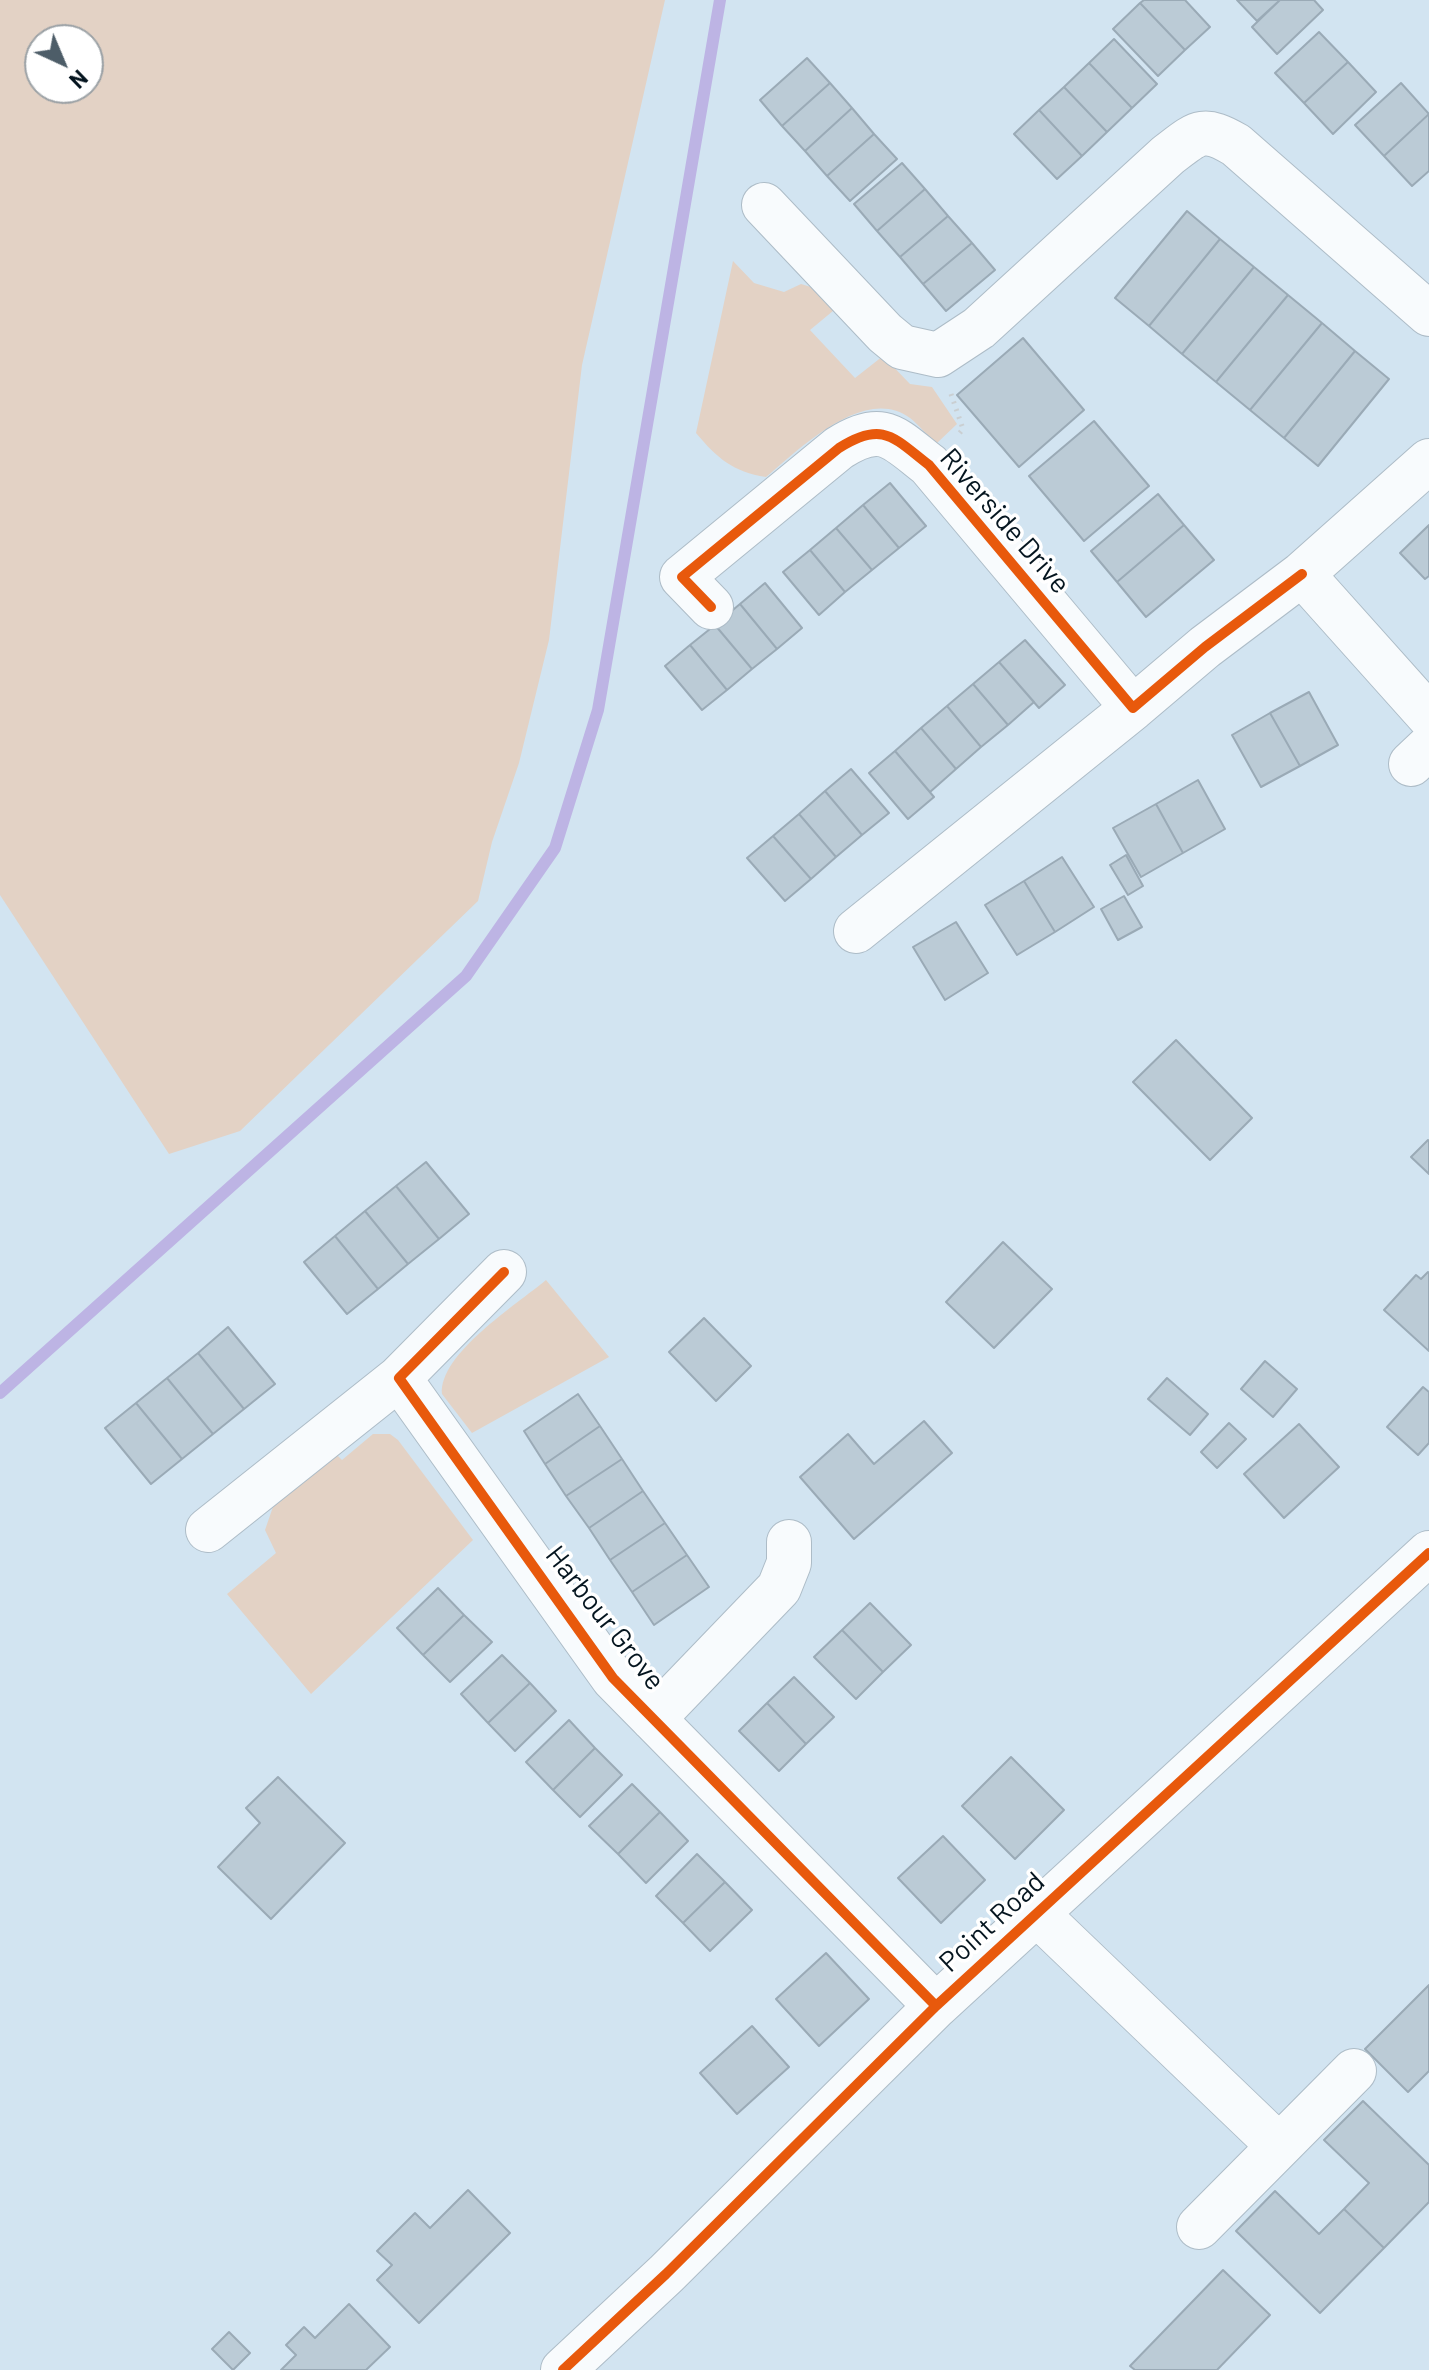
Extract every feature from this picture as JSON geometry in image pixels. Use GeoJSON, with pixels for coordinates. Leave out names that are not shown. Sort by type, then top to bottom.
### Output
{"type":"FeatureCollection","features":[{"type":"Feature","properties":{"kind":"street"},"geometry":{"type":"LineString","coordinates":[[764,205],[885,333],[917,354],[938,355],[979,328],[1168,155],[1197,134],[1214,132],[1236,145],[1429,314]]}},
{"type":"Feature","properties":{"kind":"street","name":"Riverside Drive"},"geometry":{"type":"LineString","coordinates":[[711,607],[682,577],[839,448],[856,437],[880,433],[895,436],[929,465],[1133,708]]}},
{"type":"Feature","properties":{"kind":"street"},"geometry":{"type":"LineString","coordinates":[[856,931],[1205,647],[1302,574],[1429,461]]}},
{"type":"Feature","properties":{"kind":"street"},"geometry":{"type":"LineString","coordinates":[[1302,574],[1429,716]]}},
{"type":"Feature","properties":{"kind":"street"},"geometry":{"type":"LineString","coordinates":[[208,1530],[399,1378],[504,1272]]}},
{"type":"Feature","properties":{"kind":"street","name":"Harbour Grove"},"geometry":{"type":"LineString","coordinates":[[399,1378],[613,1678],[936,2006]]}},
{"type":"Feature","properties":{"kind":"street"},"geometry":{"type":"LineString","coordinates":[[653,1719],[779,1588],[789,1563],[789,1542]]}},
{"type":"Feature","properties":{"kind":"street","name":"Point Road"},"geometry":{"type":"LineString","coordinates":[[563,2370],[666,2274],[936,2006],[1429,1553]]}},
{"type":"Feature","properties":{"kind":"street"},"geometry":{"type":"LineString","coordinates":[[1037,1914],[1278,2145]]}},
{"type":"Feature","properties":{"kind":"street"},"geometry":{"type":"LineString","coordinates":[[1199,2227],[1354,2071]]}},
{"type":"Feature","properties":{"kind":"path"},"geometry":{"type":"LineString","coordinates":[[929,465],[963,429],[938,355]]}},
{"type":"Feature","properties":{"kind":"shaded area"},"geometry":{"type":"Polygon","coordinates":[[[0,0],[665,0],[582,365],[549,640],[519,763],[492,842],[478,901],[240,1131],[169,1154],[0,895],[0,0]]]}},
{"type":"Feature","properties":{"kind":"shaded area"},"geometry":{"type":"Polygon","coordinates":[[[733,261],[754,283],[784,292],[801,284],[824,291],[839,306],[810,330],[855,378],[883,356],[910,384],[932,387],[957,424],[936,444],[910,418],[892,410],[873,409],[853,414],[834,424],[766,477],[744,472],[726,462],[696,433],[733,261]]]}},
{"type":"Feature","properties":{"kind":"shaded area"},"geometry":{"type":"Polygon","coordinates":[[[546,1280],[609,1357],[472,1433],[442,1394],[444,1379],[453,1363],[482,1331],[546,1280]]]}},
{"type":"Feature","properties":{"kind":"shaded area"},"geometry":{"type":"Polygon","coordinates":[[[373,1434],[390,1434],[398,1440],[473,1540],[311,1694],[227,1594],[276,1553],[265,1530],[275,1501],[332,1450],[342,1460],[373,1434]]]}},
{"type":"Feature","properties":{"kind":"building"},"geometry":{"type":"Polygon","coordinates":[[[1144,0],[1185,0],[1210,27],[1185,50],[1140,3],[1144,0]]]}},
{"type":"Feature","properties":{"kind":"building"},"geometry":{"type":"Polygon","coordinates":[[[1237,0],[1280,0],[1257,21],[1237,0]]]}},
{"type":"Feature","properties":{"kind":"building"},"geometry":{"type":"Polygon","coordinates":[[[1280,0],[1314,0],[1323,10],[1277,54],[1252,27],[1280,0]]]}},
{"type":"Feature","properties":{"kind":"building"},"geometry":{"type":"Polygon","coordinates":[[[1140,3],[1185,50],[1158,76],[1113,29],[1140,3]]]}},
{"type":"Feature","properties":{"kind":"building"},"geometry":{"type":"Polygon","coordinates":[[[1319,32],[1348,62],[1304,103],[1275,73],[1319,32]]]}},
{"type":"Feature","properties":{"kind":"building"},"geometry":{"type":"Polygon","coordinates":[[[1114,39],[1157,84],[1132,108],[1089,63],[1114,39]]]}},
{"type":"Feature","properties":{"kind":"building"},"geometry":{"type":"Polygon","coordinates":[[[807,58],[830,83],[782,126],[760,100],[807,58]]]}},
{"type":"Feature","properties":{"kind":"building"},"geometry":{"type":"Polygon","coordinates":[[[1348,62],[1376,92],[1333,134],[1304,103],[1348,62]]]}},
{"type":"Feature","properties":{"kind":"building"},"geometry":{"type":"Polygon","coordinates":[[[1089,63],[1132,108],[1107,132],[1064,87],[1089,63]]]}},
{"type":"Feature","properties":{"kind":"building"},"geometry":{"type":"Polygon","coordinates":[[[830,83],[852,108],[805,151],[782,126],[830,83]]]}},
{"type":"Feature","properties":{"kind":"building"},"geometry":{"type":"Polygon","coordinates":[[[1401,83],[1429,114],[1384,156],[1355,125],[1401,83]]]}},
{"type":"Feature","properties":{"kind":"building"},"geometry":{"type":"Polygon","coordinates":[[[1064,87],[1107,132],[1082,156],[1039,110],[1064,87]]]}},
{"type":"Feature","properties":{"kind":"building"},"geometry":{"type":"Polygon","coordinates":[[[852,108],[874,134],[827,176],[805,151],[852,108]]]}},
{"type":"Feature","properties":{"kind":"building"},"geometry":{"type":"Polygon","coordinates":[[[1039,110],[1082,156],[1057,179],[1014,134],[1039,110]]]}},
{"type":"Feature","properties":{"kind":"building"},"geometry":{"type":"Polygon","coordinates":[[[1429,114],[1429,171],[1412,186],[1384,156],[1429,114]]]}},
{"type":"Feature","properties":{"kind":"building"},"geometry":{"type":"Polygon","coordinates":[[[874,134],[897,159],[850,201],[827,176],[874,134]]]}},
{"type":"Feature","properties":{"kind":"building"},"geometry":{"type":"Polygon","coordinates":[[[902,163],[925,189],[877,231],[854,204],[902,163]]]}},
{"type":"Feature","properties":{"kind":"building"},"geometry":{"type":"Polygon","coordinates":[[[925,189],[948,216],[900,257],[877,231],[925,189]]]}},
{"type":"Feature","properties":{"kind":"building"},"geometry":{"type":"Polygon","coordinates":[[[1187,211],[1220,239],[1149,326],[1115,298],[1187,211]]]}},
{"type":"Feature","properties":{"kind":"building"},"geometry":{"type":"Polygon","coordinates":[[[948,216],[972,243],[923,284],[900,257],[948,216]]]}},
{"type":"Feature","properties":{"kind":"building"},"geometry":{"type":"Polygon","coordinates":[[[1220,239],[1254,267],[1182,354],[1149,326],[1220,239]]]}},
{"type":"Feature","properties":{"kind":"building"},"geometry":{"type":"Polygon","coordinates":[[[972,243],[995,270],[946,311],[923,284],[972,243]]]}},
{"type":"Feature","properties":{"kind":"building"},"geometry":{"type":"Polygon","coordinates":[[[1254,267],[1288,295],[1216,382],[1182,354],[1254,267]]]}},
{"type":"Feature","properties":{"kind":"building"},"geometry":{"type":"Polygon","coordinates":[[[1288,295],[1322,323],[1250,410],[1216,382],[1288,295]]]}},
{"type":"Feature","properties":{"kind":"building"},"geometry":{"type":"Polygon","coordinates":[[[1322,323],[1355,351],[1284,438],[1250,410],[1322,323]]]}},
{"type":"Feature","properties":{"kind":"building"},"geometry":{"type":"Polygon","coordinates":[[[1023,338],[1084,410],[1019,467],[957,395],[1023,338]]]}},
{"type":"Feature","properties":{"kind":"building"},"geometry":{"type":"Polygon","coordinates":[[[1355,351],[1389,379],[1318,466],[1284,438],[1355,351]]]}},
{"type":"Feature","properties":{"kind":"building"},"geometry":{"type":"Polygon","coordinates":[[[1094,421],[1149,486],[1084,541],[1029,476],[1094,421]]]}},
{"type":"Feature","properties":{"kind":"building"},"geometry":{"type":"Polygon","coordinates":[[[890,483],[926,526],[899,548],[863,505],[890,483]]]}},
{"type":"Feature","properties":{"kind":"building"},"geometry":{"type":"Polygon","coordinates":[[[1158,494],[1184,525],[1117,582],[1091,551],[1158,494]]]}},
{"type":"Feature","properties":{"kind":"building"},"geometry":{"type":"Polygon","coordinates":[[[863,505],[899,548],[872,570],[836,528],[863,505]]]}},
{"type":"Feature","properties":{"kind":"building"},"geometry":{"type":"Polygon","coordinates":[[[1184,525],[1214,560],[1146,617],[1117,582],[1184,525]]]}},
{"type":"Feature","properties":{"kind":"building"},"geometry":{"type":"Polygon","coordinates":[[[1429,525],[1429,576],[1425,579],[1400,553],[1429,525]]]}},
{"type":"Feature","properties":{"kind":"building"},"geometry":{"type":"Polygon","coordinates":[[[836,528],[872,570],[845,592],[810,550],[836,528]]]}},
{"type":"Feature","properties":{"kind":"building"},"geometry":{"type":"Polygon","coordinates":[[[810,550],[845,592],[819,615],[783,572],[810,550]]]}},
{"type":"Feature","properties":{"kind":"building"},"geometry":{"type":"Polygon","coordinates":[[[765,583],[802,628],[777,649],[740,604],[765,583]]]}},
{"type":"Feature","properties":{"kind":"building"},"geometry":{"type":"Polygon","coordinates":[[[740,604],[777,649],[752,669],[715,625],[740,604]]]}},
{"type":"Feature","properties":{"kind":"building"},"geometry":{"type":"Polygon","coordinates":[[[715,625],[752,669],[727,690],[690,645],[715,625]]]}},
{"type":"Feature","properties":{"kind":"building"},"geometry":{"type":"Polygon","coordinates":[[[1025,640],[1065,685],[1039,708],[999,662],[1025,640]]]}},
{"type":"Feature","properties":{"kind":"building"},"geometry":{"type":"Polygon","coordinates":[[[690,645],[727,690],[702,710],[665,666],[690,645]]]}},
{"type":"Feature","properties":{"kind":"building"},"geometry":{"type":"Polygon","coordinates":[[[999,662],[1034,702],[1008,725],[973,684],[999,662]]]}},
{"type":"Feature","properties":{"kind":"building"},"geometry":{"type":"Polygon","coordinates":[[[973,684],[1008,725],[981,747],[947,706],[973,684]]]}},
{"type":"Feature","properties":{"kind":"building"},"geometry":{"type":"Polygon","coordinates":[[[1309,692],[1338,745],[1300,766],[1270,713],[1309,692]]]}},
{"type":"Feature","properties":{"kind":"building"},"geometry":{"type":"Polygon","coordinates":[[[947,706],[981,747],[956,769],[921,728],[947,706]]]}},
{"type":"Feature","properties":{"kind":"building"},"geometry":{"type":"Polygon","coordinates":[[[1270,713],[1300,766],[1261,787],[1232,735],[1270,713]]]}},
{"type":"Feature","properties":{"kind":"building"},"geometry":{"type":"Polygon","coordinates":[[[921,728],[956,769],[930,792],[895,751],[921,728]]]}},
{"type":"Feature","properties":{"kind":"building"},"geometry":{"type":"Polygon","coordinates":[[[895,751],[934,797],[908,819],[869,773],[895,751]]]}},
{"type":"Feature","properties":{"kind":"building"},"geometry":{"type":"Polygon","coordinates":[[[851,769],[889,813],[862,835],[825,791],[851,769]]]}},
{"type":"Feature","properties":{"kind":"building"},"geometry":{"type":"Polygon","coordinates":[[[1198,780],[1225,829],[1183,853],[1156,804],[1198,780]]]}},
{"type":"Feature","properties":{"kind":"building"},"geometry":{"type":"Polygon","coordinates":[[[825,791],[862,835],[836,857],[799,814],[825,791]]]}},
{"type":"Feature","properties":{"kind":"building"},"geometry":{"type":"Polygon","coordinates":[[[1156,804],[1183,853],[1141,877],[1113,828],[1156,804]]]}},
{"type":"Feature","properties":{"kind":"building"},"geometry":{"type":"Polygon","coordinates":[[[799,814],[836,857],[811,879],[773,836],[799,814]]]}},
{"type":"Feature","properties":{"kind":"building"},"geometry":{"type":"Polygon","coordinates":[[[773,836],[811,879],[785,901],[747,858],[773,836]]]}},
{"type":"Feature","properties":{"kind":"building"},"geometry":{"type":"Polygon","coordinates":[[[1126,855],[1143,886],[1128,895],[1110,865],[1126,855]]]}},
{"type":"Feature","properties":{"kind":"building"},"geometry":{"type":"Polygon","coordinates":[[[1062,857],[1094,907],[1055,932],[1024,881],[1062,857]]]}},
{"type":"Feature","properties":{"kind":"building"},"geometry":{"type":"Polygon","coordinates":[[[1024,881],[1055,932],[1017,955],[985,905],[1024,881]]]}},
{"type":"Feature","properties":{"kind":"building"},"geometry":{"type":"Polygon","coordinates":[[[1124,896],[1142,927],[1118,940],[1101,909],[1124,896]]]}},
{"type":"Feature","properties":{"kind":"building"},"geometry":{"type":"Polygon","coordinates":[[[956,922],[988,973],[945,1000],[913,947],[956,922]]]}},
{"type":"Feature","properties":{"kind":"building"},"geometry":{"type":"Polygon","coordinates":[[[1176,1040],[1252,1118],[1210,1160],[1133,1082],[1176,1040]]]}},
{"type":"Feature","properties":{"kind":"building"},"geometry":{"type":"Polygon","coordinates":[[[1429,1141],[1429,1174],[1411,1157],[1429,1141]]]}},
{"type":"Feature","properties":{"kind":"building"},"geometry":{"type":"Polygon","coordinates":[[[426,1162],[469,1214],[439,1239],[396,1186],[426,1162]]]}},
{"type":"Feature","properties":{"kind":"building"},"geometry":{"type":"Polygon","coordinates":[[[396,1186],[439,1239],[408,1264],[365,1211],[396,1186]]]}},
{"type":"Feature","properties":{"kind":"building"},"geometry":{"type":"Polygon","coordinates":[[[365,1211],[408,1264],[378,1289],[335,1236],[365,1211]]]}},
{"type":"Feature","properties":{"kind":"building"},"geometry":{"type":"Polygon","coordinates":[[[335,1236],[378,1289],[347,1314],[304,1262],[335,1236]]]}},
{"type":"Feature","properties":{"kind":"building"},"geometry":{"type":"Polygon","coordinates":[[[1003,1242],[1052,1289],[994,1348],[946,1302],[1003,1242]]]}},
{"type":"Feature","properties":{"kind":"building"},"geometry":{"type":"Polygon","coordinates":[[[1428,1272],[1429,1351],[1384,1310],[1416,1275],[1421,1279],[1428,1272]]]}},
{"type":"Feature","properties":{"kind":"building"},"geometry":{"type":"Polygon","coordinates":[[[704,1318],[751,1366],[716,1401],[669,1352],[704,1318]]]}},
{"type":"Feature","properties":{"kind":"building"},"geometry":{"type":"Polygon","coordinates":[[[228,1327],[275,1384],[244,1409],[198,1353],[228,1327]]]}},
{"type":"Feature","properties":{"kind":"building"},"geometry":{"type":"Polygon","coordinates":[[[198,1353],[244,1409],[213,1434],[167,1378],[198,1353]]]}},
{"type":"Feature","properties":{"kind":"building"},"geometry":{"type":"Polygon","coordinates":[[[1265,1361],[1297,1389],[1273,1417],[1241,1389],[1265,1361]]]}},
{"type":"Feature","properties":{"kind":"building"},"geometry":{"type":"Polygon","coordinates":[[[167,1378],[213,1434],[182,1459],[136,1403],[167,1378]]]}},
{"type":"Feature","properties":{"kind":"building"},"geometry":{"type":"Polygon","coordinates":[[[1167,1378],[1208,1414],[1190,1435],[1148,1399],[1167,1378]]]}},
{"type":"Feature","properties":{"kind":"building"},"geometry":{"type":"Polygon","coordinates":[[[1423,1387],[1429,1392],[1429,1443],[1418,1455],[1387,1427],[1423,1387]]]}},
{"type":"Feature","properties":{"kind":"building"},"geometry":{"type":"Polygon","coordinates":[[[578,1394],[600,1426],[545,1464],[524,1431],[578,1394]]]}},
{"type":"Feature","properties":{"kind":"building"},"geometry":{"type":"Polygon","coordinates":[[[136,1403],[182,1459],[151,1484],[105,1428],[136,1403]]]}},
{"type":"Feature","properties":{"kind":"building"},"geometry":{"type":"Polygon","coordinates":[[[924,1421],[952,1453],[854,1539],[800,1477],[848,1434],[874,1464],[924,1421]]]}},
{"type":"Feature","properties":{"kind":"building"},"geometry":{"type":"Polygon","coordinates":[[[1229,1423],[1246,1439],[1217,1468],[1201,1452],[1229,1423]]]}},
{"type":"Feature","properties":{"kind":"building"},"geometry":{"type":"Polygon","coordinates":[[[1299,1424],[1339,1467],[1284,1518],[1244,1474],[1299,1424]]]}},
{"type":"Feature","properties":{"kind":"building"},"geometry":{"type":"Polygon","coordinates":[[[600,1426],[622,1459],[566,1496],[545,1464],[600,1426]]]}},
{"type":"Feature","properties":{"kind":"building"},"geometry":{"type":"Polygon","coordinates":[[[622,1459],[643,1491],[589,1528],[566,1496],[622,1459]]]}},
{"type":"Feature","properties":{"kind":"building"},"geometry":{"type":"Polygon","coordinates":[[[643,1491],[665,1523],[610,1560],[589,1528],[643,1491]]]}},
{"type":"Feature","properties":{"kind":"building"},"geometry":{"type":"Polygon","coordinates":[[[665,1523],[687,1555],[632,1592],[610,1560],[665,1523]]]}},
{"type":"Feature","properties":{"kind":"building"},"geometry":{"type":"Polygon","coordinates":[[[687,1555],[709,1587],[654,1625],[632,1592],[687,1555]]]}},
{"type":"Feature","properties":{"kind":"building"},"geometry":{"type":"Polygon","coordinates":[[[438,1588],[464,1615],[423,1655],[397,1628],[438,1588]]]}},
{"type":"Feature","properties":{"kind":"building"},"geometry":{"type":"Polygon","coordinates":[[[870,1603],[911,1645],[883,1672],[842,1630],[870,1603]]]}},
{"type":"Feature","properties":{"kind":"building"},"geometry":{"type":"Polygon","coordinates":[[[464,1615],[492,1642],[450,1682],[423,1655],[464,1615]]]}},
{"type":"Feature","properties":{"kind":"building"},"geometry":{"type":"Polygon","coordinates":[[[842,1630],[883,1672],[856,1699],[814,1657],[842,1630]]]}},
{"type":"Feature","properties":{"kind":"building"},"geometry":{"type":"Polygon","coordinates":[[[502,1655],[530,1683],[488,1723],[461,1694],[502,1655]]]}},
{"type":"Feature","properties":{"kind":"building"},"geometry":{"type":"Polygon","coordinates":[[[794,1677],[834,1717],[806,1744],[767,1703],[794,1677]]]}},
{"type":"Feature","properties":{"kind":"building"},"geometry":{"type":"Polygon","coordinates":[[[530,1683],[556,1711],[515,1751],[488,1723],[530,1683]]]}},
{"type":"Feature","properties":{"kind":"building"},"geometry":{"type":"Polygon","coordinates":[[[767,1703],[806,1744],[779,1771],[739,1731],[767,1703]]]}},
{"type":"Feature","properties":{"kind":"building"},"geometry":{"type":"Polygon","coordinates":[[[569,1720],[595,1748],[553,1790],[526,1762],[569,1720]]]}},
{"type":"Feature","properties":{"kind":"building"},"geometry":{"type":"Polygon","coordinates":[[[595,1748],[622,1775],[580,1817],[553,1790],[595,1748]]]}},
{"type":"Feature","properties":{"kind":"building"},"geometry":{"type":"Polygon","coordinates":[[[1011,1757],[1064,1810],[1015,1859],[962,1806],[1011,1757]]]}},
{"type":"Feature","properties":{"kind":"building"},"geometry":{"type":"Polygon","coordinates":[[[278,1777],[345,1843],[271,1919],[218,1867],[260,1823],[246,1808],[278,1777]]]}},
{"type":"Feature","properties":{"kind":"building"},"geometry":{"type":"Polygon","coordinates":[[[632,1784],[660,1812],[618,1854],[589,1826],[632,1784]]]}},
{"type":"Feature","properties":{"kind":"building"},"geometry":{"type":"Polygon","coordinates":[[[660,1812],[688,1841],[646,1883],[618,1854],[660,1812]]]}},
{"type":"Feature","properties":{"kind":"building"},"geometry":{"type":"Polygon","coordinates":[[[943,1836],[985,1880],[941,1923],[898,1878],[943,1836]]]}},
{"type":"Feature","properties":{"kind":"building"},"geometry":{"type":"Polygon","coordinates":[[[697,1854],[725,1882],[683,1923],[656,1896],[697,1854]]]}},
{"type":"Feature","properties":{"kind":"building"},"geometry":{"type":"Polygon","coordinates":[[[725,1882],[752,1910],[710,1951],[683,1923],[725,1882]]]}},
{"type":"Feature","properties":{"kind":"building"},"geometry":{"type":"Polygon","coordinates":[[[826,1953],[869,1999],[819,2046],[776,1999],[826,1953]]]}},
{"type":"Feature","properties":{"kind":"building"},"geometry":{"type":"Polygon","coordinates":[[[1429,1985],[1429,2071],[1408,2092],[1365,2049],[1429,1985]]]}},
{"type":"Feature","properties":{"kind":"building"},"geometry":{"type":"Polygon","coordinates":[[[752,2026],[789,2067],[737,2114],[700,2073],[752,2026]]]}},
{"type":"Feature","properties":{"kind":"building"},"geometry":{"type":"Polygon","coordinates":[[[1363,2101],[1429,2165],[1429,2202],[1384,2248],[1344,2209],[1369,2183],[1324,2140],[1363,2101]]]}},
{"type":"Feature","properties":{"kind":"building"},"geometry":{"type":"Polygon","coordinates":[[[468,2190],[510,2233],[419,2323],[377,2280],[392,2265],[377,2251],[415,2213],[430,2228],[468,2190]]]}},
{"type":"Feature","properties":{"kind":"building"},"geometry":{"type":"Polygon","coordinates":[[[1275,2191],[1319,2234],[1344,2209],[1384,2248],[1320,2313],[1236,2231],[1275,2191]]]}},
{"type":"Feature","properties":{"kind":"building"},"geometry":{"type":"Polygon","coordinates":[[[1223,2270],[1270,2315],[1217,2370],[1135,2370],[1130,2366],[1223,2270]]]}},
{"type":"Feature","properties":{"kind":"building"},"geometry":{"type":"Polygon","coordinates":[[[349,2304],[390,2347],[366,2370],[281,2370],[296,2355],[286,2345],[304,2327],[315,2338],[349,2304]]]}},
{"type":"Feature","properties":{"kind":"building"},"geometry":{"type":"Polygon","coordinates":[[[229,2332],[250,2353],[233,2370],[212,2349],[229,2332]]]}},
{"type":"Feature","properties":{"kind":"waterway"},"geometry":{"type":"LineString","coordinates":[[0,1393],[466,976],[555,848],[598,710],[720,0]]}},
{"type":"Feature","properties":{"kind":"cycle path"},"geometry":{"type":"LineString","coordinates":[[711,607],[682,577],[839,448],[867,435],[878,434],[897,440],[929,465],[1133,708],[1205,647],[1302,574]]}},
{"type":"Feature","properties":{"kind":"cycle path"},"geometry":{"type":"LineString","coordinates":[[504,1272],[399,1378],[613,1678],[936,2006]]}},
{"type":"Feature","properties":{"kind":"cycle path"},"geometry":{"type":"LineString","coordinates":[[563,2370],[666,2274],[936,2006],[1429,1553]]}}]}
